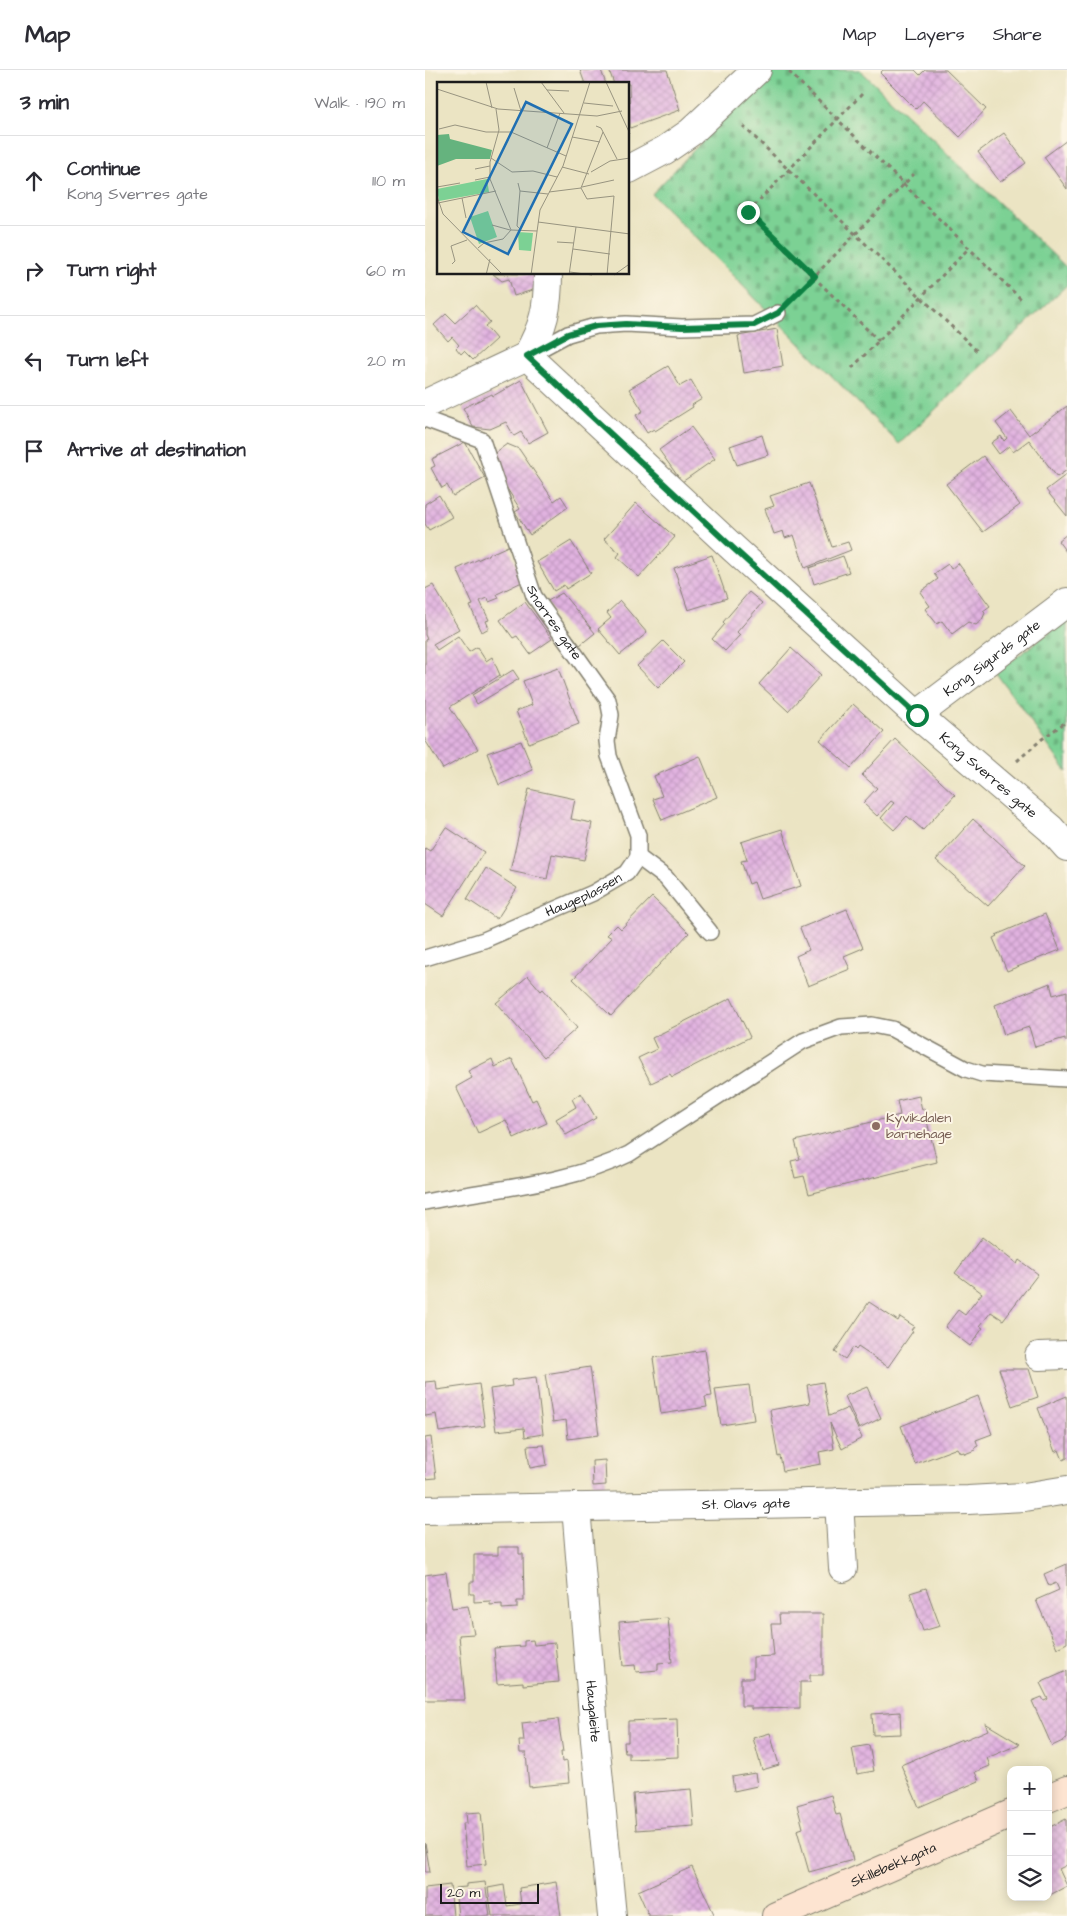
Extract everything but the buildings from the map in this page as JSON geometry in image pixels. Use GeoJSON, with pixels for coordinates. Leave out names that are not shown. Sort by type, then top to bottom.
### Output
{"type":"FeatureCollection","features":[{"type":"Feature","properties":{"kind":"main road"},"geometry":{"type":"LineString","coordinates":[[1052,1796],[1067,1790]]}},
{"type":"Feature","properties":{"kind":"main road","name":"Skillebekkgata"},"geometry":{"type":"LineString","coordinates":[[776,1916],[1007,1816]]}},
{"type":"Feature","properties":{"kind":"street"},"geometry":{"type":"LineString","coordinates":[[630,168],[665,150],[691,132],[757,70]]}},
{"type":"Feature","properties":{"kind":"street"},"geometry":{"type":"LineString","coordinates":[[425,404],[527,356],[539,334],[545,316],[548,296],[548,275]]}},
{"type":"Feature","properties":{"kind":"street","name":"Kong Sverres gate"},"geometry":{"type":"LineString","coordinates":[[527,356],[733,548],[917,715],[1051,829],[1067,847]]}},
{"type":"Feature","properties":{"kind":"street","name":"Kong Sigurds gate"},"geometry":{"type":"LineString","coordinates":[[917,715],[1067,602]]}},
{"type":"Feature","properties":{"kind":"street"},"geometry":{"type":"LineString","coordinates":[[1039,1356],[1067,1355]]}},
{"type":"Feature","properties":{"kind":"street","name":"St. Olavs gate"},"geometry":{"type":"LineString","coordinates":[[425,1510],[987,1499],[1024,1497],[1067,1490]]}},
{"type":"Feature","properties":{"kind":"street"},"geometry":{"type":"LineString","coordinates":[[839,1502],[843,1568]]}},
{"type":"Feature","properties":{"kind":"street","name":"Haugaleite"},"geometry":{"type":"LineString","coordinates":[[576,1507],[595,1740],[612,1916]]}},
{"type":"Feature","properties":{"kind":"lane"},"geometry":{"type":"LineString","coordinates":[[527,356],[568,334],[596,326],[626,324],[682,327],[754,325],[778,313]]}},
{"type":"Feature","properties":{"kind":"lane","name":"Snorres gate"},"geometry":{"type":"LineString","coordinates":[[425,419],[482,440],[534,596],[608,700],[611,715],[607,741],[609,756],[638,835],[638,857]]}},
{"type":"Feature","properties":{"kind":"lane"},"geometry":{"type":"LineString","coordinates":[[638,857],[666,878],[710,932]]}},
{"type":"Feature","properties":{"kind":"lane","name":"Haugeplassen"},"geometry":{"type":"LineString","coordinates":[[425,958],[484,940],[593,893],[627,873],[638,857]]}},
{"type":"Feature","properties":{"kind":"lane"},"geometry":{"type":"LineString","coordinates":[[425,1202],[529,1185],[603,1166],[629,1154],[803,1041],[841,1027],[872,1024],[892,1029],[966,1069],[982,1074],[1067,1079]]}},
{"type":"Feature","properties":{"kind":"path"},"geometry":{"type":"LineString","coordinates":[[789,72],[1023,301]]}},
{"type":"Feature","properties":{"kind":"path"},"geometry":{"type":"LineString","coordinates":[[748,212],[862,94]]}},
{"type":"Feature","properties":{"kind":"path"},"geometry":{"type":"LineString","coordinates":[[742,125],[977,351]]}},
{"type":"Feature","properties":{"kind":"path"},"geometry":{"type":"LineString","coordinates":[[778,313],[914,174]]}},
{"type":"Feature","properties":{"kind":"path"},"geometry":{"type":"LineString","coordinates":[[739,204],[879,340]]}},
{"type":"Feature","properties":{"kind":"path"},"geometry":{"type":"LineString","coordinates":[[852,368],[969,249]]}},
{"type":"Feature","properties":{"kind":"path"},"geometry":{"type":"LineString","coordinates":[[995,780],[1042,739],[1067,721]]}},
{"type":"Feature","properties":{"kind":"green space"},"geometry":{"type":"Polygon","coordinates":[[[770,70],[860,70],[1067,268],[1067,285],[899,444],[652,194],[770,70]]]}},
{"type":"Feature","properties":{"kind":"green space"},"geometry":{"type":"Polygon","coordinates":[[[1067,619],[1067,772],[996,673],[1067,619]]]}},
{"type":"Feature","properties":{"kind":"place","name":"Kyvikdalen barnehage"},"geometry":{"type":"Point","coordinates":[876,1126]}},
{"type":"Feature","properties":{"kind":"route"},"geometry":{"type":"LineString","coordinates":[[748,212],[815,276],[778,313],[754,325],[682,327],[626,324],[596,326],[568,334],[527,356],[733,548],[917,715]]}}]}
